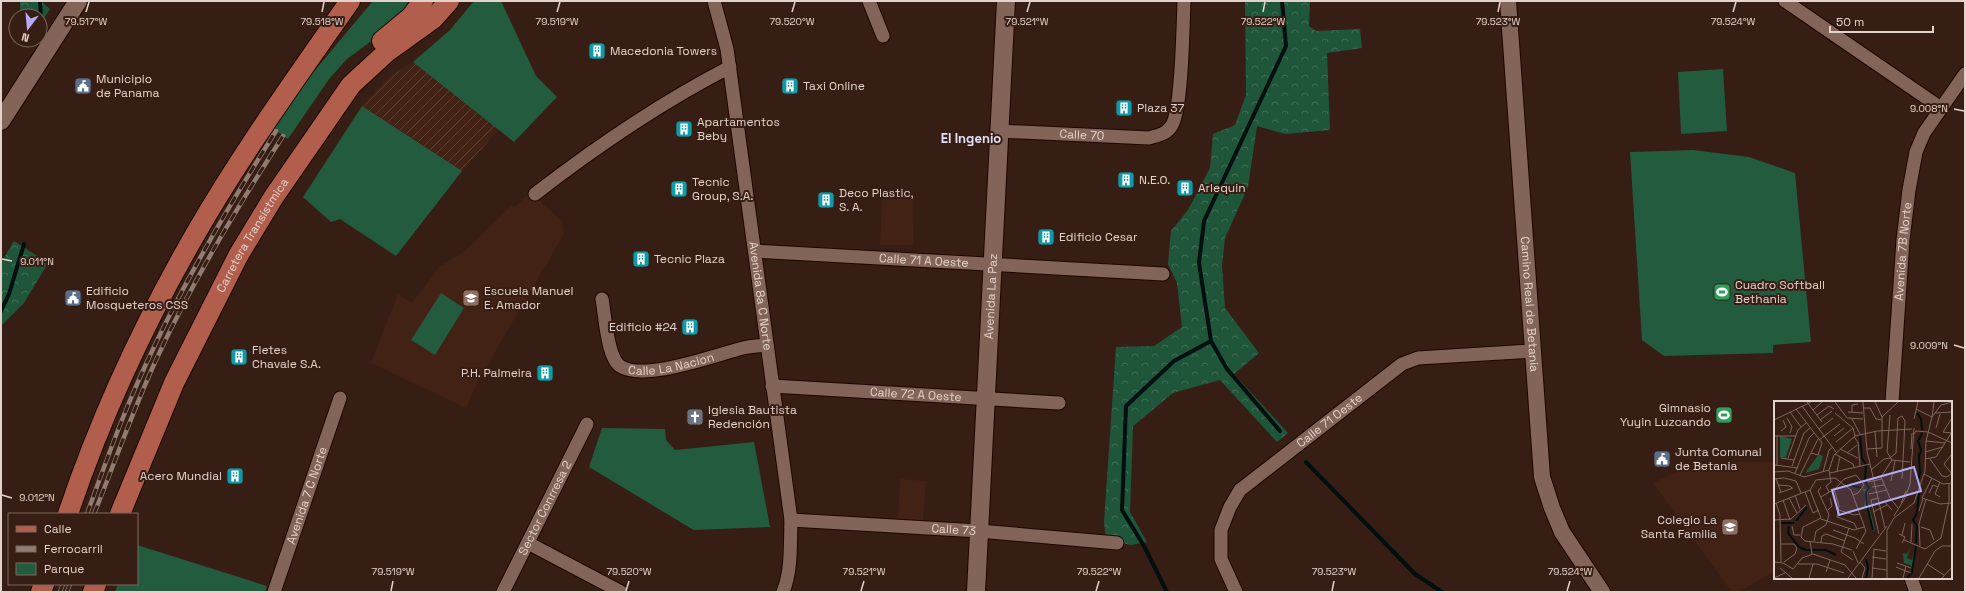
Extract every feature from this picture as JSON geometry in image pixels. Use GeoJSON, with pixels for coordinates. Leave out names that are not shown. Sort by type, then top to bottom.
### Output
{"type":"FeatureCollection","features":[{"type":"Feature","properties":{"kind":"main road"},"geometry":{"type":"LineString","coordinates":[[1,121],[78,1]]}},
{"type":"Feature","properties":{"kind":"main road"},"geometry":{"type":"LineString","coordinates":[[68,513],[113,395],[161,298],[196,233],[258,136],[345,8],[356,1]]}},
{"type":"Feature","properties":{"kind":"main road"},"geometry":{"type":"LineString","coordinates":[[311,143],[345,76],[360,59],[412,17],[423,1]]}},
{"type":"Feature","properties":{"kind":"main road","name":"Carretera Transístmica"},"geometry":{"type":"LineString","coordinates":[[120,513],[174,383],[238,256],[273,198],[351,85],[388,51],[434,18],[449,1]]}},
{"type":"Feature","properties":{"kind":"main road","name":"Avenida La Paz"},"geometry":{"type":"LineString","coordinates":[[976,592],[1006,1]]}},
{"type":"Feature","properties":{"kind":"street","name":"Avenida 8a C Norte"},"geometry":{"type":"LineString","coordinates":[[714,1],[727,49],[730,67],[791,520],[787,584],[783,592]]}},
{"type":"Feature","properties":{"kind":"street"},"geometry":{"type":"LineString","coordinates":[[869,1],[884,36]]}},
{"type":"Feature","properties":{"kind":"street","name":"Calle 70"},"geometry":{"type":"LineString","coordinates":[[999,130],[1149,138],[1164,134],[1173,124],[1178,103],[1184,1]]}},
{"type":"Feature","properties":{"kind":"street","name":"Camino Real de Betania"},"geometry":{"type":"LineString","coordinates":[[1508,1],[1542,477],[1562,532],[1602,592]]}},
{"type":"Feature","properties":{"kind":"street"},"geometry":{"type":"LineString","coordinates":[[1785,1],[1941,108]]}},
{"type":"Feature","properties":{"kind":"street"},"geometry":{"type":"LineString","coordinates":[[536,194],[583,157],[668,101],[730,67]]}},
{"type":"Feature","properties":{"kind":"street","name":"Avenida 7B Norte"},"geometry":{"type":"LineString","coordinates":[[1892,401],[1903,240],[1909,190],[1916,152],[1924,133],[1965,74]]}},
{"type":"Feature","properties":{"kind":"street","name":"Calle 71 A Oeste"},"geometry":{"type":"LineString","coordinates":[[755,251],[1163,274]]}},
{"type":"Feature","properties":{"kind":"street","name":"Calle La Nacion"},"geometry":{"type":"LineString","coordinates":[[602,299],[611,353],[620,366],[638,372],[655,371],[744,348],[767,345]]}},
{"type":"Feature","properties":{"kind":"street","name":"Calle 71 Oeste"},"geometry":{"type":"LineString","coordinates":[[1236,592],[1221,559],[1221,530],[1230,507],[1240,490],[1402,364],[1418,358],[1532,351]]}},
{"type":"Feature","properties":{"kind":"street","name":"Calle 72 A Oeste"},"geometry":{"type":"LineString","coordinates":[[772,386],[1058,403]]}},
{"type":"Feature","properties":{"kind":"street","name":"Avenida 7 C Norte"},"geometry":{"type":"LineString","coordinates":[[274,592],[340,398]]}},
{"type":"Feature","properties":{"kind":"street","name":"Sector Conrresa 2"},"geometry":{"type":"LineString","coordinates":[[503,592],[587,424]]}},
{"type":"Feature","properties":{"kind":"street","name":"Calle 73"},"geometry":{"type":"LineString","coordinates":[[791,520],[980,531],[1117,543]]}},
{"type":"Feature","properties":{"kind":"street"},"geometry":{"type":"LineString","coordinates":[[528,544],[621,592]]}},
{"type":"Feature","properties":{"kind":"street"},"geometry":{"type":"LineString","coordinates":[[1911,579],[1916,592]]}},
{"type":"Feature","properties":{"kind":"shaded area"},"geometry":{"type":"Polygon","coordinates":[[[413,62],[499,129],[462,171],[362,106],[389,77],[413,62]]]}},
{"type":"Feature","properties":{"kind":"shaded area","name":"Escuela Manuel E. Amador"},"geometry":{"type":"Polygon","coordinates":[[[530,192],[562,221],[564,234],[478,381],[466,408],[371,363],[398,294],[412,303],[440,266],[464,252],[511,206],[515,207],[530,192]]]}},
{"type":"Feature","properties":{"kind":"shaded area"},"geometry":{"type":"Polygon","coordinates":[[[884,193],[914,195],[913,245],[880,245],[882,200],[884,193]]]}},
{"type":"Feature","properties":{"kind":"shaded area","name":"Colegio La Santa Familia"},"geometry":{"type":"Polygon","coordinates":[[[1714,462],[1774,462],[1774,572],[1739,592],[1732,592],[1653,483],[1694,466],[1714,462]]]}},
{"type":"Feature","properties":{"kind":"shaded area"},"geometry":{"type":"Polygon","coordinates":[[[900,479],[926,481],[923,520],[898,519],[900,479]]]}},
{"type":"Feature","properties":{"kind":"green space"},"geometry":{"type":"Polygon","coordinates":[[[20,1],[43,1],[43,3],[50,9],[48,12],[48,8],[20,8],[20,1]]]}},
{"type":"Feature","properties":{"kind":"green space"},"geometry":{"type":"Polygon","coordinates":[[[373,1],[417,1],[393,25],[347,59],[329,79],[288,139],[272,128],[295,94],[373,1]]]}},
{"type":"Feature","properties":{"kind":"green space"},"geometry":{"type":"Polygon","coordinates":[[[474,1],[501,1],[536,76],[557,97],[514,142],[413,62],[450,30],[474,1]]]}},
{"type":"Feature","properties":{"kind":"green space"},"geometry":{"type":"Polygon","coordinates":[[[1245,1],[1310,1],[1309,26],[1316,31],[1360,29],[1362,48],[1327,53],[1330,130],[1285,134],[1257,126],[1248,187],[1225,238],[1222,266],[1225,308],[1259,353],[1234,374],[1288,433],[1277,442],[1220,380],[1173,393],[1133,426],[1130,512],[1147,542],[1131,545],[1106,539],[1104,522],[1116,347],[1154,346],[1182,327],[1177,283],[1168,264],[1171,231],[1188,210],[1210,168],[1213,134],[1235,125],[1246,95],[1245,1]]]}},
{"type":"Feature","properties":{"kind":"green space"},"geometry":{"type":"Polygon","coordinates":[[[1723,69],[1727,131],[1681,134],[1678,72],[1723,69]]]}},
{"type":"Feature","properties":{"kind":"green space"},"geometry":{"type":"Polygon","coordinates":[[[362,106],[462,171],[396,256],[340,219],[331,222],[303,197],[362,106]]]}},
{"type":"Feature","properties":{"kind":"green space","name":"Cuadro Softball Bethania"},"geometry":{"type":"Polygon","coordinates":[[[1693,150],[1749,157],[1795,173],[1811,342],[1773,345],[1773,353],[1664,356],[1642,340],[1630,152],[1693,150]]]}},
{"type":"Feature","properties":{"kind":"green space"},"geometry":{"type":"Polygon","coordinates":[[[14,241],[48,263],[24,303],[1,326],[1,263],[14,241]]]}},
{"type":"Feature","properties":{"kind":"green space"},"geometry":{"type":"Polygon","coordinates":[[[441,293],[464,308],[435,355],[411,340],[441,293]]]}},
{"type":"Feature","properties":{"kind":"green space"},"geometry":{"type":"Polygon","coordinates":[[[602,428],[665,429],[666,440],[675,450],[754,442],[770,527],[692,529],[589,467],[602,428]]]}},
{"type":"Feature","properties":{"kind":"green space"},"geometry":{"type":"Polygon","coordinates":[[[138,545],[267,586],[265,592],[115,592],[118,585],[138,585],[138,545]]]}},
{"type":"Feature","properties":{"kind":"waterway"},"geometry":{"type":"LineString","coordinates":[[40,1],[40,8]]}},
{"type":"Feature","properties":{"kind":"waterway"},"geometry":{"type":"LineString","coordinates":[[1167,592],[1144,546],[1122,510],[1126,406],[1174,361],[1211,341],[1199,263],[1204,221],[1286,46],[1282,1]]}},
{"type":"Feature","properties":{"kind":"waterway"},"geometry":{"type":"LineString","coordinates":[[1,311],[9,294],[24,244]]}},
{"type":"Feature","properties":{"kind":"waterway"},"geometry":{"type":"LineString","coordinates":[[1211,341],[1227,369],[1280,431]]}},
{"type":"Feature","properties":{"kind":"waterway"},"geometry":{"type":"LineString","coordinates":[[1306,462],[1415,574],[1442,592]]}},
{"type":"Feature","properties":{"kind":"railway"},"geometry":{"type":"LineString","coordinates":[[87,513],[124,415],[175,305],[213,234],[276,131]]}},
{"type":"Feature","properties":{"kind":"railway"},"geometry":{"type":"LineString","coordinates":[[94,513],[140,398],[170,331],[216,246],[283,136]]}},
{"type":"Feature","properties":{"kind":"railway"},"geometry":{"type":"LineString","coordinates":[[60,592],[63,585]]}},
{"type":"Feature","properties":{"kind":"railway"},"geometry":{"type":"LineString","coordinates":[[67,592],[70,585]]}},
{"type":"Feature","properties":{"kind":"place","name":"Macedonia Towers"},"geometry":{"type":"Point","coordinates":[597,51]}},
{"type":"Feature","properties":{"kind":"place","name":"Municipio de Panama"},"geometry":{"type":"Point","coordinates":[83,86]}},
{"type":"Feature","properties":{"kind":"place","name":"Taxi Online"},"geometry":{"type":"Point","coordinates":[790,86]}},
{"type":"Feature","properties":{"kind":"place","name":"Plaza 37"},"geometry":{"type":"Point","coordinates":[1124,108]}},
{"type":"Feature","properties":{"kind":"place","name":"Apartamentos Beby"},"geometry":{"type":"Point","coordinates":[684,129]}},
{"type":"Feature","properties":{"kind":"place","name":"N.E.O."},"geometry":{"type":"Point","coordinates":[1126,180]}},
{"type":"Feature","properties":{"kind":"place","name":"Arlequin"},"geometry":{"type":"Point","coordinates":[1185,188]}},
{"type":"Feature","properties":{"kind":"place","name":"Tecnic Group, S.A."},"geometry":{"type":"Point","coordinates":[679,189]}},
{"type":"Feature","properties":{"kind":"place","name":"Deco Plastic, S. A."},"geometry":{"type":"Point","coordinates":[826,200]}},
{"type":"Feature","properties":{"kind":"place","name":"Edificio Cesar"},"geometry":{"type":"Point","coordinates":[1046,237]}},
{"type":"Feature","properties":{"kind":"place","name":"Tecnic Plaza"},"geometry":{"type":"Point","coordinates":[641,259]}},
{"type":"Feature","properties":{"kind":"place","name":"Cuadro Softball Bethania"},"geometry":{"type":"Point","coordinates":[1722,292]}},
{"type":"Feature","properties":{"kind":"place","name":"Edificio Mosqueteros CSS"},"geometry":{"type":"Point","coordinates":[73,298]}},
{"type":"Feature","properties":{"kind":"place","name":"Escuela Manuel E. Amador"},"geometry":{"type":"Point","coordinates":[471,298]}},
{"type":"Feature","properties":{"kind":"place","name":"Edificio #24"},"geometry":{"type":"Point","coordinates":[690,327]}},
{"type":"Feature","properties":{"kind":"place","name":"Fletes Chavale S.A."},"geometry":{"type":"Point","coordinates":[239,357]}},
{"type":"Feature","properties":{"kind":"place","name":"P.H. Palmeira"},"geometry":{"type":"Point","coordinates":[545,373]}},
{"type":"Feature","properties":{"kind":"place","name":"Gimnasio Yuyin Luzcando"},"geometry":{"type":"Point","coordinates":[1724,415]}},
{"type":"Feature","properties":{"kind":"place","name":"Iglesia Bautista Redención"},"geometry":{"type":"Point","coordinates":[695,417]}},
{"type":"Feature","properties":{"kind":"place","name":"Junta Comunal de Betania"},"geometry":{"type":"Point","coordinates":[1662,459]}},
{"type":"Feature","properties":{"kind":"place","name":"Acero Mundial"},"geometry":{"type":"Point","coordinates":[235,476]}},
{"type":"Feature","properties":{"kind":"place","name":"Colegio La Santa Familia"},"geometry":{"type":"Point","coordinates":[1730,527]}},
{"type":"Feature","properties":{"kind":"district","name":"El Ingenio"},"geometry":{"type":"Point","coordinates":[971,138]}}]}
